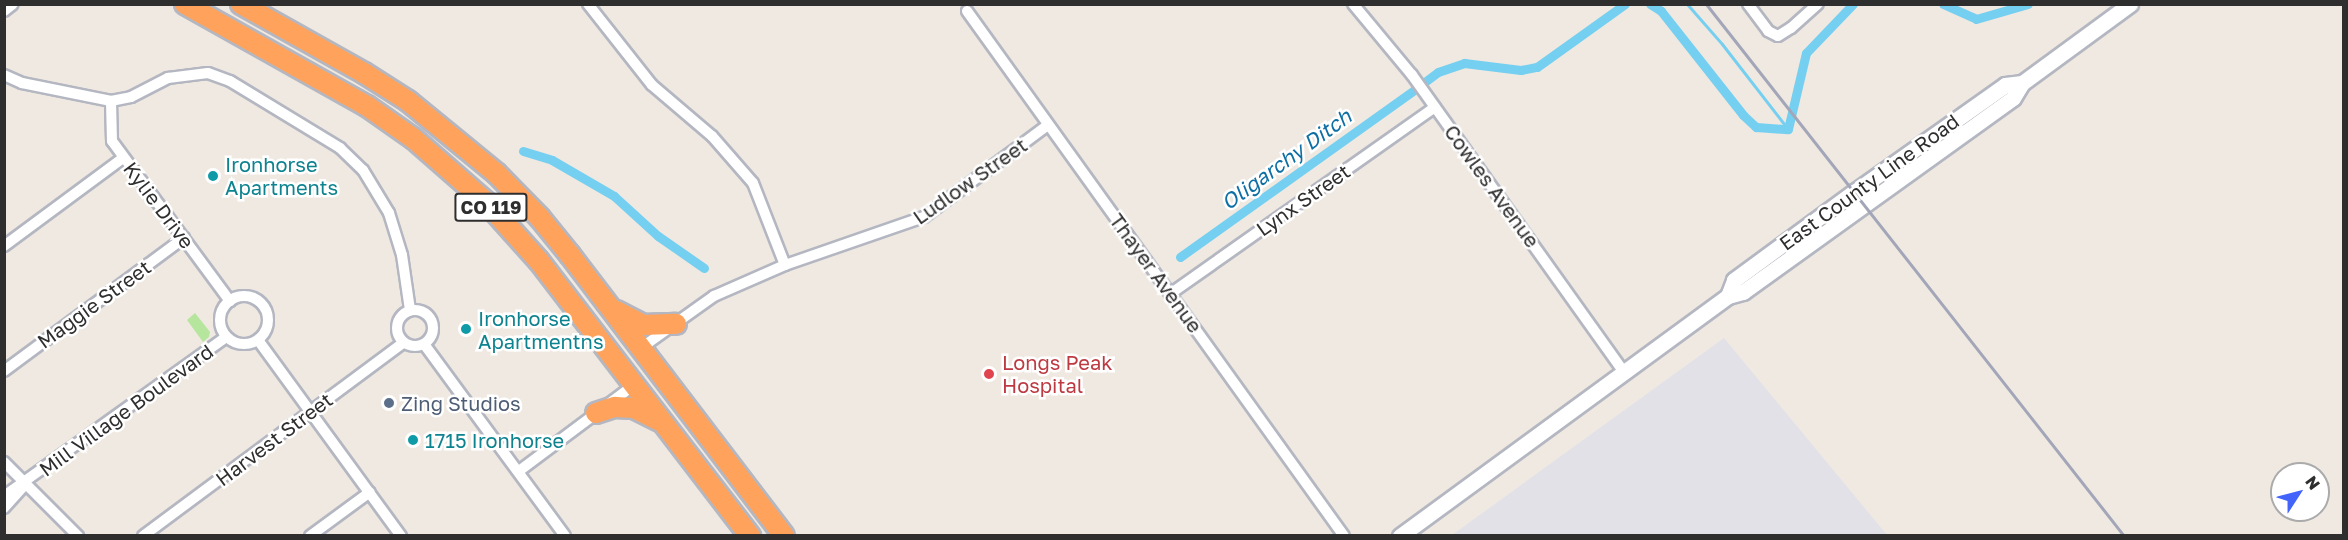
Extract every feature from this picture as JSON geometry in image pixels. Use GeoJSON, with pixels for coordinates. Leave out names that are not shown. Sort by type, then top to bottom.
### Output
{"type":"FeatureCollection","features":[{"type":"Feature","properties":{"kind":"highway","name":"CO 119"},"geometry":{"type":"LineString","coordinates":[[185,4],[367,106],[414,139],[486,202],[548,273],[750,536]]}},
{"type":"Feature","properties":{"kind":"highway","name":"CO 119"},"geometry":{"type":"LineString","coordinates":[[241,4],[364,73],[455,136],[496,173],[540,218],[784,536]]}},
{"type":"Feature","properties":{"kind":"highway"},"geometry":{"type":"LineString","coordinates":[[548,273],[577,294],[618,342],[628,349],[641,348]]}},
{"type":"Feature","properties":{"kind":"highway"},"geometry":{"type":"LineString","coordinates":[[609,307],[643,325],[676,324]]}},
{"type":"Feature","properties":{"kind":"highway"},"geometry":{"type":"LineString","coordinates":[[634,385],[645,384],[709,452],[719,452]]}},
{"type":"Feature","properties":{"kind":"highway"},"geometry":{"type":"LineString","coordinates":[[596,413],[615,407],[634,408],[664,424]]}},
{"type":"Feature","properties":{"kind":"main road"},"geometry":{"type":"LineString","coordinates":[[1400,536],[1728,296],[1743,292],[2013,98],[2022,83],[2130,4]]}},
{"type":"Feature","properties":{"kind":"street"},"geometry":{"type":"LineString","coordinates":[[4,11],[13,4]]}},
{"type":"Feature","properties":{"kind":"street"},"geometry":{"type":"LineString","coordinates":[[588,4],[652,85],[712,136],[753,183],[785,265]]}},
{"type":"Feature","properties":{"kind":"street","name":"Cowles Avenue"},"geometry":{"type":"LineString","coordinates":[[1353,4],[1435,107],[1624,372]]}},
{"type":"Feature","properties":{"kind":"street"},"geometry":{"type":"LineString","coordinates":[[1748,4],[1768,31],[1778,36],[1791,28],[1818,4]]}},
{"type":"Feature","properties":{"kind":"street","name":"Thayer Avenue"},"geometry":{"type":"LineString","coordinates":[[967,11],[1344,536]]}},
{"type":"Feature","properties":{"kind":"street"},"geometry":{"type":"LineString","coordinates":[[4,75],[22,83],[111,101],[131,98],[168,78],[208,74],[230,81],[340,148],[363,170],[389,213],[402,255],[410,310]]}},
{"type":"Feature","properties":{"kind":"street","name":"Kylie Drive"},"geometry":{"type":"LineString","coordinates":[[111,101],[112,141],[230,301]]}},
{"type":"Feature","properties":{"kind":"street","name":"Lynx Street"},"geometry":{"type":"LineString","coordinates":[[1170,294],[1435,107]]}},
{"type":"Feature","properties":{"kind":"street","name":"Ludlow Street"},"geometry":{"type":"LineString","coordinates":[[641,348],[714,296],[785,265],[924,217],[1048,125]]}},
{"type":"Feature","properties":{"kind":"street"},"geometry":{"type":"LineString","coordinates":[[4,246],[123,158]]}},
{"type":"Feature","properties":{"kind":"street","name":"Maggie Street"},"geometry":{"type":"LineString","coordinates":[[4,371],[184,238]]}},
{"type":"Feature","properties":{"kind":"street"},"geometry":{"type":"LineString","coordinates":[[242,296],[250,297],[263,306],[268,322],[266,330],[258,339],[240,344],[226,337],[220,320],[221,311],[230,301],[242,296]]}},
{"type":"Feature","properties":{"kind":"street"},"geometry":{"type":"LineString","coordinates":[[410,310],[420,310],[431,318],[433,333],[424,344],[412,346],[404,342],[399,335],[398,322],[410,310]]}},
{"type":"Feature","properties":{"kind":"street","name":"Mill Village Boulevard"},"geometry":{"type":"LineString","coordinates":[[4,496],[26,483],[226,337]]}},
{"type":"Feature","properties":{"kind":"street"},"geometry":{"type":"LineString","coordinates":[[258,339],[401,536]]}},
{"type":"Feature","properties":{"kind":"street","name":"Harvest Street"},"geometry":{"type":"LineString","coordinates":[[144,536],[404,342]]}},
{"type":"Feature","properties":{"kind":"street"},"geometry":{"type":"LineString","coordinates":[[424,344],[566,536]]}},
{"type":"Feature","properties":{"kind":"street"},"geometry":{"type":"LineString","coordinates":[[519,471],[634,385]]}},
{"type":"Feature","properties":{"kind":"street"},"geometry":{"type":"LineString","coordinates":[[4,462],[78,536]]}},
{"type":"Feature","properties":{"kind":"street","name":"Mill Village Boulevard"},"geometry":{"type":"LineString","coordinates":[[4,508],[26,483]]}},
{"type":"Feature","properties":{"kind":"street"},"geometry":{"type":"LineString","coordinates":[[310,536],[370,492]]}},
{"type":"Feature","properties":{"kind":"shaded area"},"geometry":{"type":"Polygon","coordinates":[[[1724,338],[1887,535],[1452,535],[1724,338]]]}},
{"type":"Feature","properties":{"kind":"green space"},"geometry":{"type":"Polygon","coordinates":[[[195,313],[210,332],[209,337],[203,342],[187,320],[195,313]]]}},
{"type":"Feature","properties":{"kind":"waterway","name":"Oligarchy Ditch"},"geometry":{"type":"LineString","coordinates":[[1426,81],[1438,72],[1464,63],[1521,70],[1537,67],[1625,4]]}},
{"type":"Feature","properties":{"kind":"waterway","name":"Oligarchy Ditch"},"geometry":{"type":"LineString","coordinates":[[1650,4],[1661,11],[1743,115],[1756,127],[1788,129],[1806,53],[1853,4]]}},
{"type":"Feature","properties":{"kind":"waterway"},"geometry":{"type":"LineString","coordinates":[[1687,4],[1722,44],[1788,129]]}},
{"type":"Feature","properties":{"kind":"waterway","name":"Oligarchy Ditch"},"geometry":{"type":"LineString","coordinates":[[1943,4],[1976,19],[2028,4]]}},
{"type":"Feature","properties":{"kind":"waterway","name":"Oligarchy Ditch"},"geometry":{"type":"LineString","coordinates":[[1180,257],[1414,90]]}},
{"type":"Feature","properties":{"kind":"waterway","name":"Oligarchy Ditch"},"geometry":{"type":"LineString","coordinates":[[523,151],[552,160],[614,196],[658,236],[704,268]]}},
{"type":"Feature","properties":{"kind":"railway"},"geometry":{"type":"LineString","coordinates":[[1706,4],[2124,536]]}},
{"type":"Feature","properties":{"kind":"place","name":"Ironhorse Apartments"},"geometry":{"type":"Point","coordinates":[213,176]}},
{"type":"Feature","properties":{"kind":"place","name":"Ironhorse Apartmentns"},"geometry":{"type":"Point","coordinates":[466,329]}},
{"type":"Feature","properties":{"kind":"place","name":"Longs Peak Hospital"},"geometry":{"type":"Point","coordinates":[989,374]}},
{"type":"Feature","properties":{"kind":"place","name":"Zing Studios"},"geometry":{"type":"Point","coordinates":[389,403]}},
{"type":"Feature","properties":{"kind":"place","name":"1715 Ironhorse"},"geometry":{"type":"Point","coordinates":[413,440]}}]}
